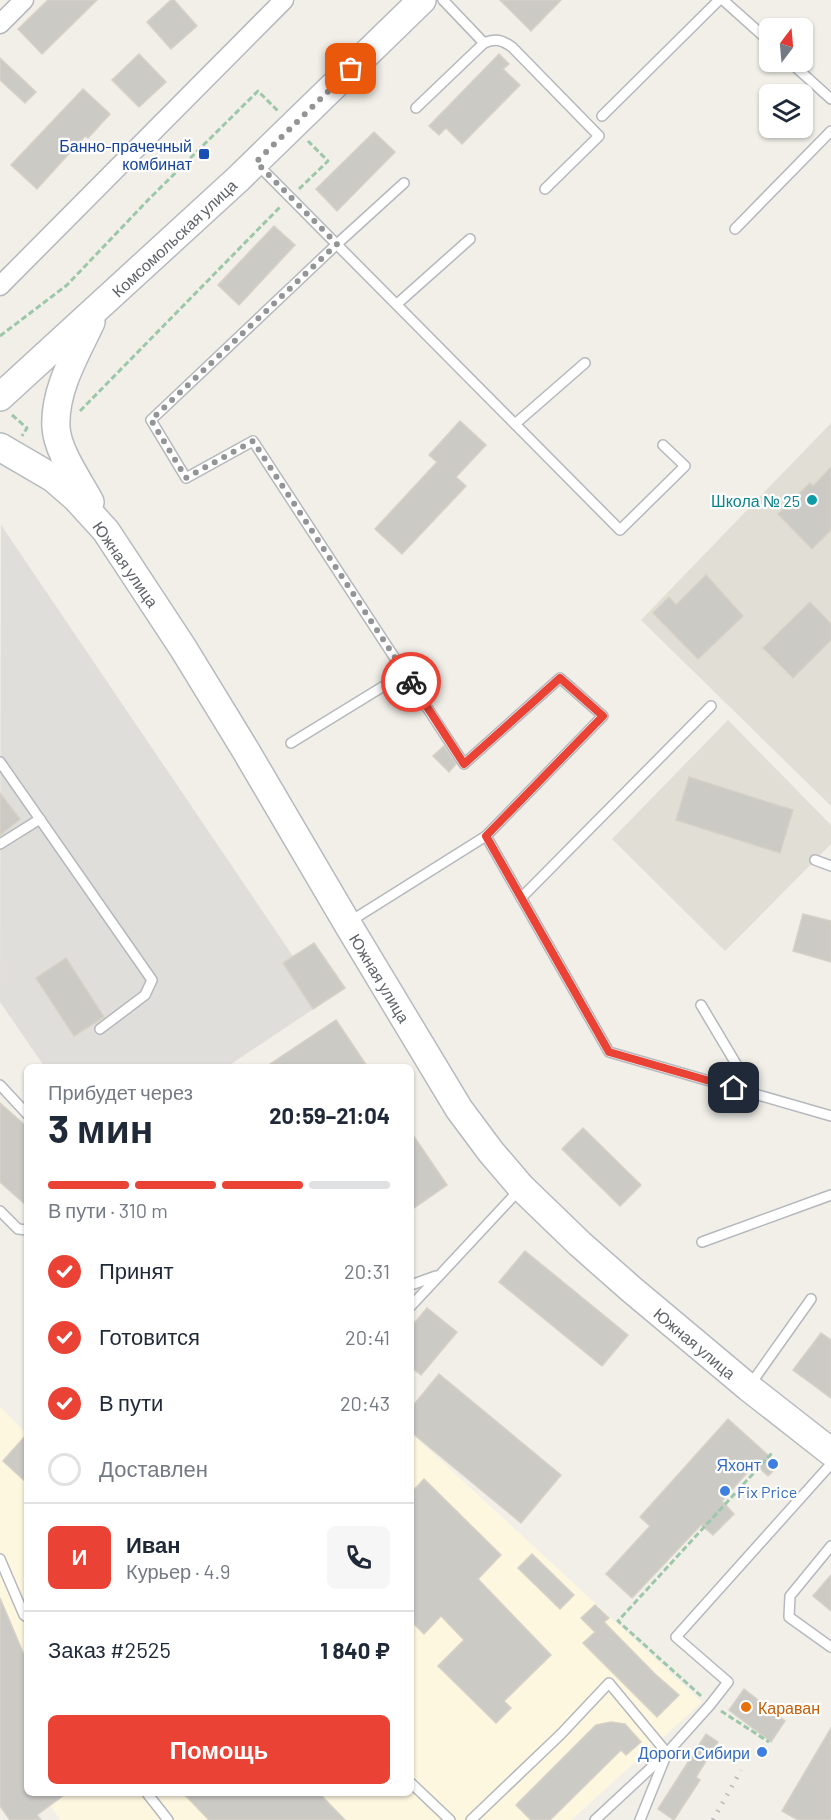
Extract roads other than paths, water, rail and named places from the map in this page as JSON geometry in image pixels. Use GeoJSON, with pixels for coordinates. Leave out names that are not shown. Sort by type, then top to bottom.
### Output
{"type":"FeatureCollection","features":[{"type":"Feature","properties":{"kind":"main road","name":"Комсомольская улица"},"geometry":{"type":"LineString","coordinates":[[4,387],[97,310],[256,162],[422,0]]}},
{"type":"Feature","properties":{"kind":"main road"},"geometry":{"type":"LineString","coordinates":[[97,310],[62,386],[57,407],[56,428],[63,451],[106,531]]}},
{"type":"Feature","properties":{"kind":"main road","name":"Южная улица"},"geometry":{"type":"LineString","coordinates":[[0,447],[53,478],[76,498],[106,531],[246,751],[459,1108],[490,1152],[521,1187],[580,1245],[748,1388],[831,1452]]}},
{"type":"Feature","properties":{"kind":"street"},"geometry":{"type":"LineString","coordinates":[[0,24],[24,0]]}},
{"type":"Feature","properties":{"kind":"street"},"geometry":{"type":"LineString","coordinates":[[0,286],[284,0]]}},
{"type":"Feature","properties":{"kind":"lane"},"geometry":{"type":"LineString","coordinates":[[443,0],[484,43]]}},
{"type":"Feature","properties":{"kind":"lane"},"geometry":{"type":"LineString","coordinates":[[602,116],[719,0]]}},
{"type":"Feature","properties":{"kind":"lane"},"geometry":{"type":"LineString","coordinates":[[723,0],[759,32]]}},
{"type":"Feature","properties":{"kind":"lane"},"geometry":{"type":"LineString","coordinates":[[416,108],[484,43],[492,39],[503,41],[512,47],[599,136],[545,189]]}},
{"type":"Feature","properties":{"kind":"lane"},"geometry":{"type":"LineString","coordinates":[[801,72],[831,99]]}},
{"type":"Feature","properties":{"kind":"lane"},"geometry":{"type":"LineString","coordinates":[[735,229],[831,131]]}},
{"type":"Feature","properties":{"kind":"lane"},"geometry":{"type":"LineString","coordinates":[[256,162],[620,530],[685,466],[663,445]]}},
{"type":"Feature","properties":{"kind":"lane"},"geometry":{"type":"LineString","coordinates":[[347,923],[486,836],[603,716],[560,678],[464,764],[253,441],[186,478],[151,420],[404,183]]}},
{"type":"Feature","properties":{"kind":"lane"},"geometry":{"type":"LineString","coordinates":[[397,304],[470,239]]}},
{"type":"Feature","properties":{"kind":"lane"},"geometry":{"type":"LineString","coordinates":[[515,424],[585,363]]}},
{"type":"Feature","properties":{"kind":"lane"},"geometry":{"type":"LineString","coordinates":[[291,743],[405,673]]}},
{"type":"Feature","properties":{"kind":"lane"},"geometry":{"type":"LineString","coordinates":[[521,898],[711,706]]}},
{"type":"Feature","properties":{"kind":"lane"},"geometry":{"type":"LineString","coordinates":[[0,762],[152,980],[146,995],[100,1029]]}},
{"type":"Feature","properties":{"kind":"lane"},"geometry":{"type":"LineString","coordinates":[[0,844],[40,819]]}},
{"type":"Feature","properties":{"kind":"lane"},"geometry":{"type":"LineString","coordinates":[[486,836],[609,1052],[831,1116]]}},
{"type":"Feature","properties":{"kind":"lane"},"geometry":{"type":"LineString","coordinates":[[815,860],[831,866]]}},
{"type":"Feature","properties":{"kind":"lane"},"geometry":{"type":"LineString","coordinates":[[701,1005],[754,1094]]}},
{"type":"Feature","properties":{"kind":"lane"},"geometry":{"type":"LineString","coordinates":[[0,1085],[24,1111]]}},
{"type":"Feature","properties":{"kind":"lane"},"geometry":{"type":"LineString","coordinates":[[414,1303],[521,1187]]}},
{"type":"Feature","properties":{"kind":"lane"},"geometry":{"type":"LineString","coordinates":[[702,1242],[831,1195]]}},
{"type":"Feature","properties":{"kind":"lane"},"geometry":{"type":"LineString","coordinates":[[0,1211],[18,1228],[24,1229]]}},
{"type":"Feature","properties":{"kind":"lane"},"geometry":{"type":"LineString","coordinates":[[414,1284],[438,1275]]}},
{"type":"Feature","properties":{"kind":"lane"},"geometry":{"type":"LineString","coordinates":[[748,1388],[811,1299]]}},
{"type":"Feature","properties":{"kind":"lane"},"geometry":{"type":"LineString","coordinates":[[595,1820],[667,1753],[728,1682],[676,1637],[831,1464]]}},
{"type":"Feature","properties":{"kind":"lane"},"geometry":{"type":"LineString","coordinates":[[831,1546],[790,1596],[789,1617],[831,1647]]}},
{"type":"Feature","properties":{"kind":"lane"},"geometry":{"type":"LineString","coordinates":[[0,1559],[24,1615]]}},
{"type":"Feature","properties":{"kind":"lane"},"geometry":{"type":"LineString","coordinates":[[471,1820],[561,1734],[609,1683],[667,1753]]}},
{"type":"Feature","properties":{"kind":"lane"},"geometry":{"type":"LineString","coordinates":[[640,1820],[667,1753]]}},
{"type":"Feature","properties":{"kind":"lane"},"geometry":{"type":"LineString","coordinates":[[414,1786],[450,1820]]}},
{"type":"Feature","properties":{"kind":"lane"},"geometry":{"type":"LineString","coordinates":[[149,1796],[168,1820]]}},
{"type":"Feature","properties":{"kind":"railway"},"geometry":{"type":"LineString","coordinates":[[713,1820],[741,1770]]}},
{"type":"Feature","properties":{"kind":"place","name":"Банно-прачечный комбинат"},"geometry":{"type":"Point","coordinates":[204,154]}},
{"type":"Feature","properties":{"kind":"place","name":"Школа № 25"},"geometry":{"type":"Point","coordinates":[812,500]}},
{"type":"Feature","properties":{"kind":"place","name":"Яхонт"},"geometry":{"type":"Point","coordinates":[773,1464]}},
{"type":"Feature","properties":{"kind":"place","name":"Fix Price"},"geometry":{"type":"Point","coordinates":[725,1491]}},
{"type":"Feature","properties":{"kind":"place","name":"Караван"},"geometry":{"type":"Point","coordinates":[746,1707]}},
{"type":"Feature","properties":{"kind":"place","name":"Дороги Сибири"},"geometry":{"type":"Point","coordinates":[762,1752]}}]}
